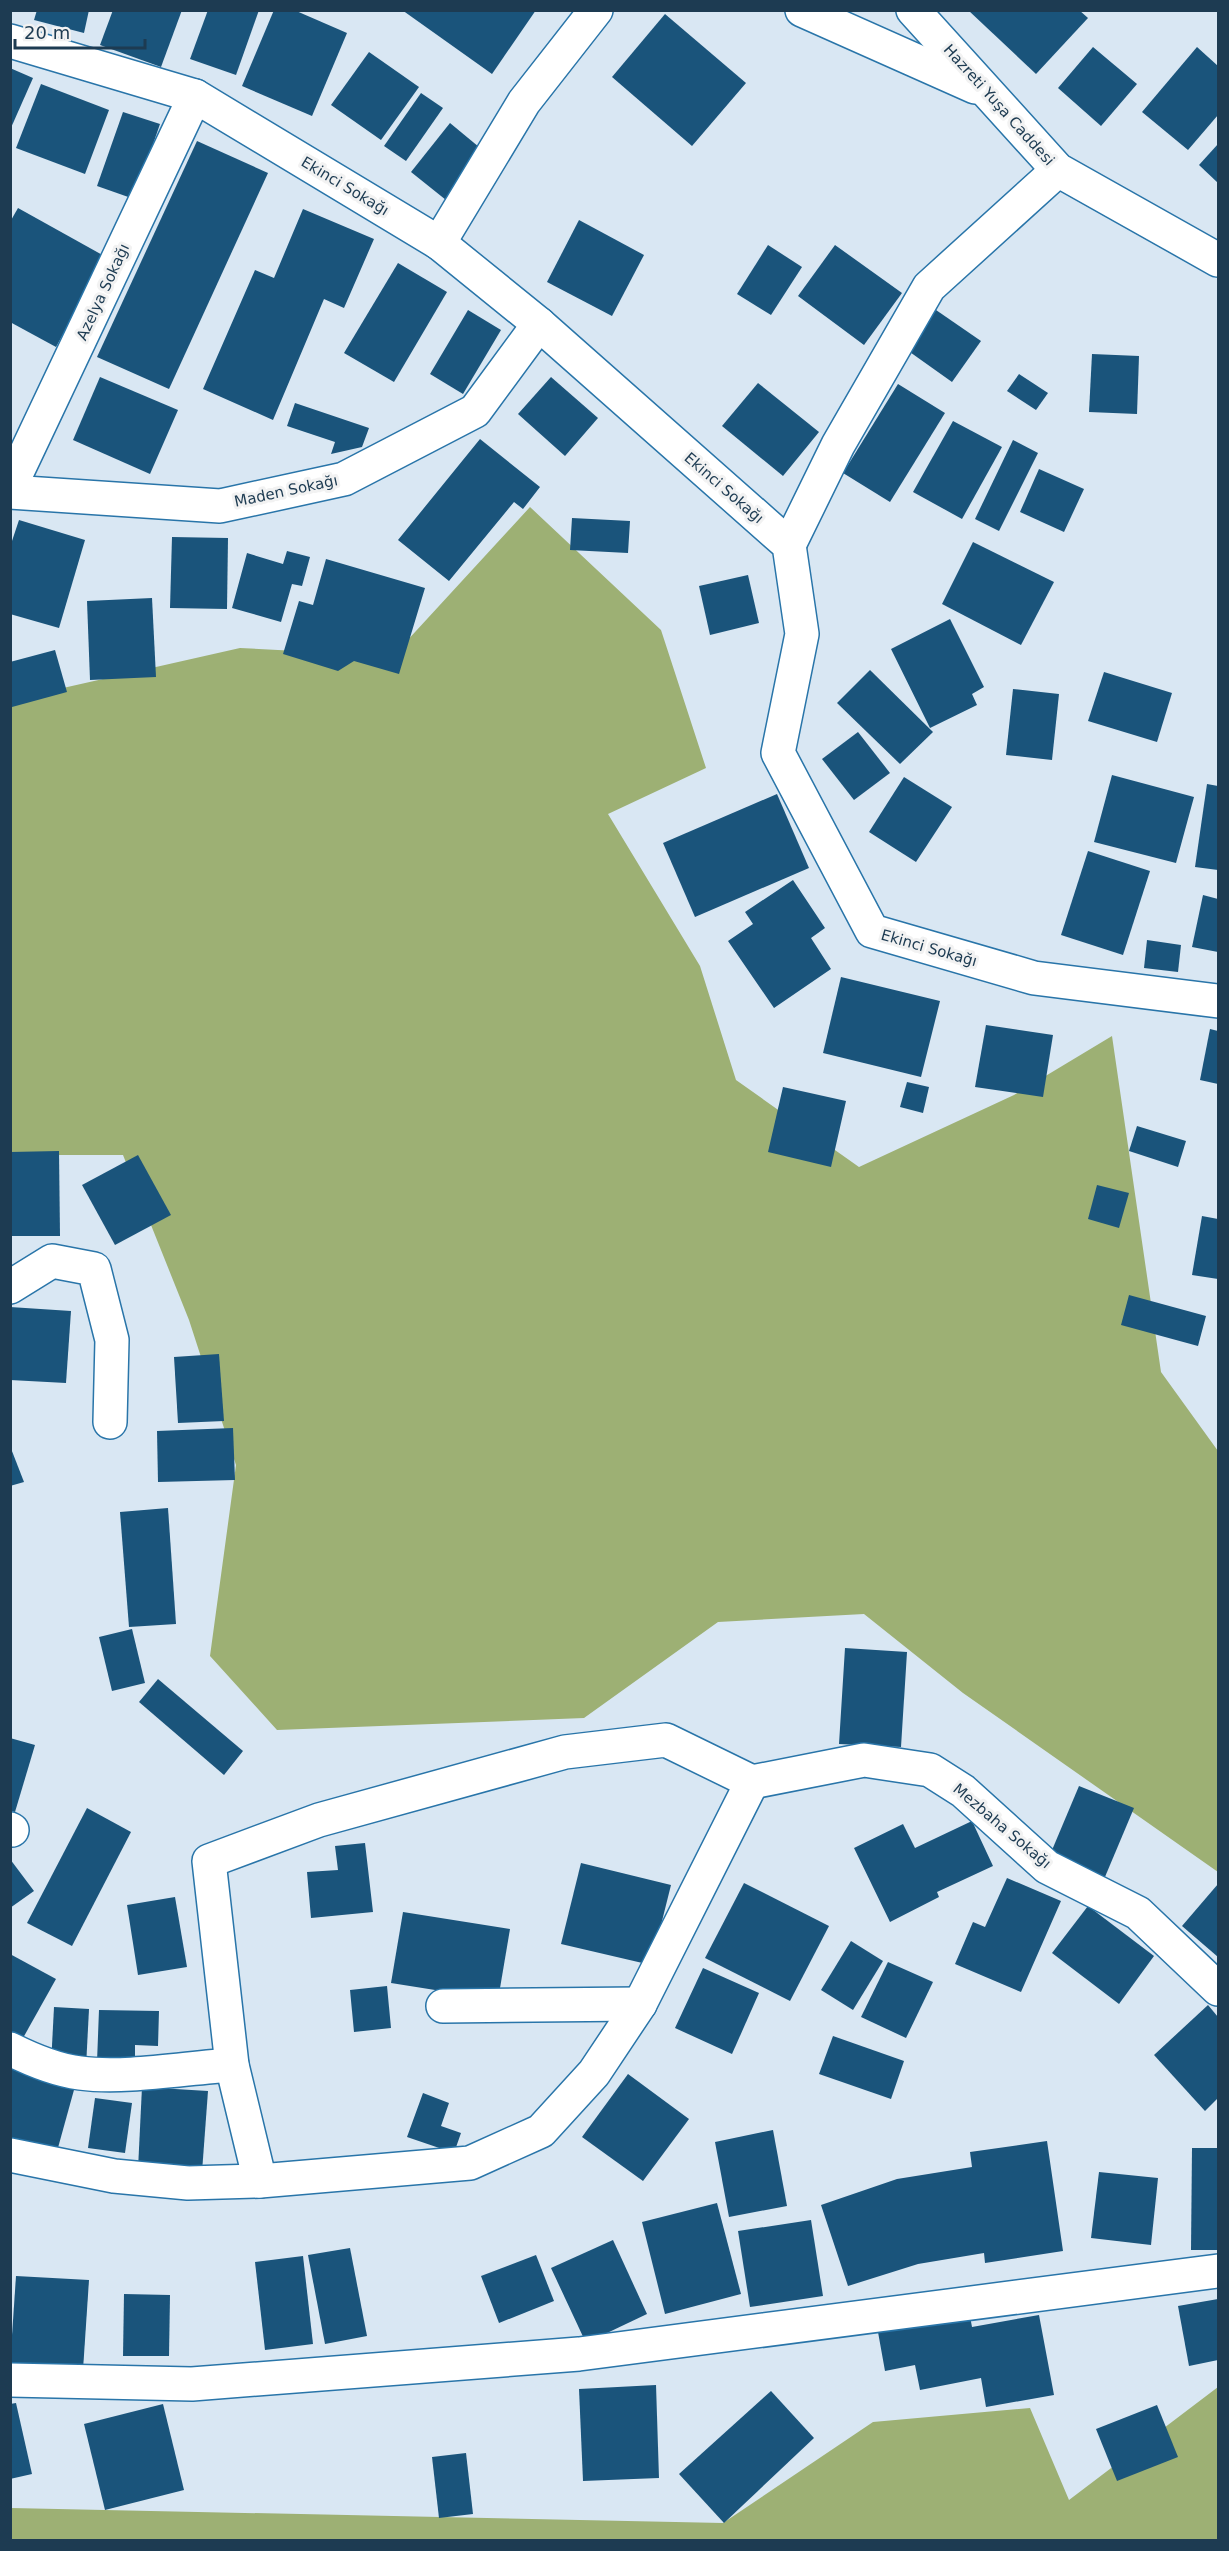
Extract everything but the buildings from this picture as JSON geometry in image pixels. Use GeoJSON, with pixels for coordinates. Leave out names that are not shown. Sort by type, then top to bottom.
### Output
{"type":"FeatureCollection","features":[{"type":"Feature","properties":{"kind":"street"},"geometry":{"type":"LineString","coordinates":[[439,243],[524,102],[596,10]]}},
{"type":"Feature","properties":{"kind":"street"},"geometry":{"type":"LineString","coordinates":[[802,10],[985,91]]}},
{"type":"Feature","properties":{"kind":"street","name":"Hazreti Yuşa Caddesi"},"geometry":{"type":"LineString","coordinates":[[913,10],[1058,170],[1218,260]]}},
{"type":"Feature","properties":{"kind":"street","name":"Ekinci Sokağı"},"geometry":{"type":"LineString","coordinates":[[10,41],[195,96],[439,243],[538,324],[789,545],[802,634],[778,753],[873,931],[1034,978],[1218,1001]]}},
{"type":"Feature","properties":{"kind":"street","name":"Azelya Sokağı"},"geometry":{"type":"LineString","coordinates":[[10,490],[195,96]]}},
{"type":"Feature","properties":{"kind":"street"},"geometry":{"type":"LineString","coordinates":[[789,545],[838,445],[929,286],[1058,170]]}},
{"type":"Feature","properties":{"kind":"street","name":"Maden Sokağı"},"geometry":{"type":"LineString","coordinates":[[10,490],[220,506],[344,479],[475,411],[538,324]]}},
{"type":"Feature","properties":{"kind":"street"},"geometry":{"type":"LineString","coordinates":[[10,1287],[52,1261],[94,1269],[112,1340],[110,1422]]}},
{"type":"Feature","properties":{"kind":"street"},"geometry":{"type":"LineString","coordinates":[[10,2156],[114,2175],[188,2182],[260,2181],[470,2163],[541,2131],[594,2073],[640,2004],[752,1782],[666,1740],[565,1752],[319,1820],[209,1861],[232,2065],[260,2181]]}},
{"type":"Feature","properties":{"kind":"street","name":"Mezbaha Sokağı"},"geometry":{"type":"LineString","coordinates":[[752,1782],[864,1760],[930,1770],[963,1791],[1047,1867],[1138,1913],[1218,1989]]}},
{"type":"Feature","properties":{"kind":"street"},"geometry":{"type":"LineString","coordinates":[[443,2006],[640,2004]]}},
{"type":"Feature","properties":{"kind":"street"},"geometry":{"type":"LineString","coordinates":[[10,2049],[37,2063],[80,2073],[232,2065]]}},
{"type":"Feature","properties":{"kind":"street"},"geometry":{"type":"LineString","coordinates":[[10,2380],[192,2384],[579,2355],[1218,2271]]}},
{"type":"Feature","properties":{"kind":"green space"},"geometry":{"type":"Polygon","coordinates":[[[530,507],[661,630],[706,768],[608,814],[700,966],[736,1080],[859,1167],[1014,1095],[1112,1036],[1161,1372],[1218,1451],[1218,1872],[963,1693],[864,1614],[718,1622],[584,1718],[277,1730],[210,1656],[236,1465],[189,1320],[123,1155],[11,1155],[10,700],[240,648],[393,656],[530,507]]]}},
{"type":"Feature","properties":{"kind":"green space"},"geometry":{"type":"Polygon","coordinates":[[[1218,2387],[1218,2540],[11,2540],[11,2508],[723,2523],[873,2422],[1030,2408],[1069,2500],[1218,2387]]]}}]}
